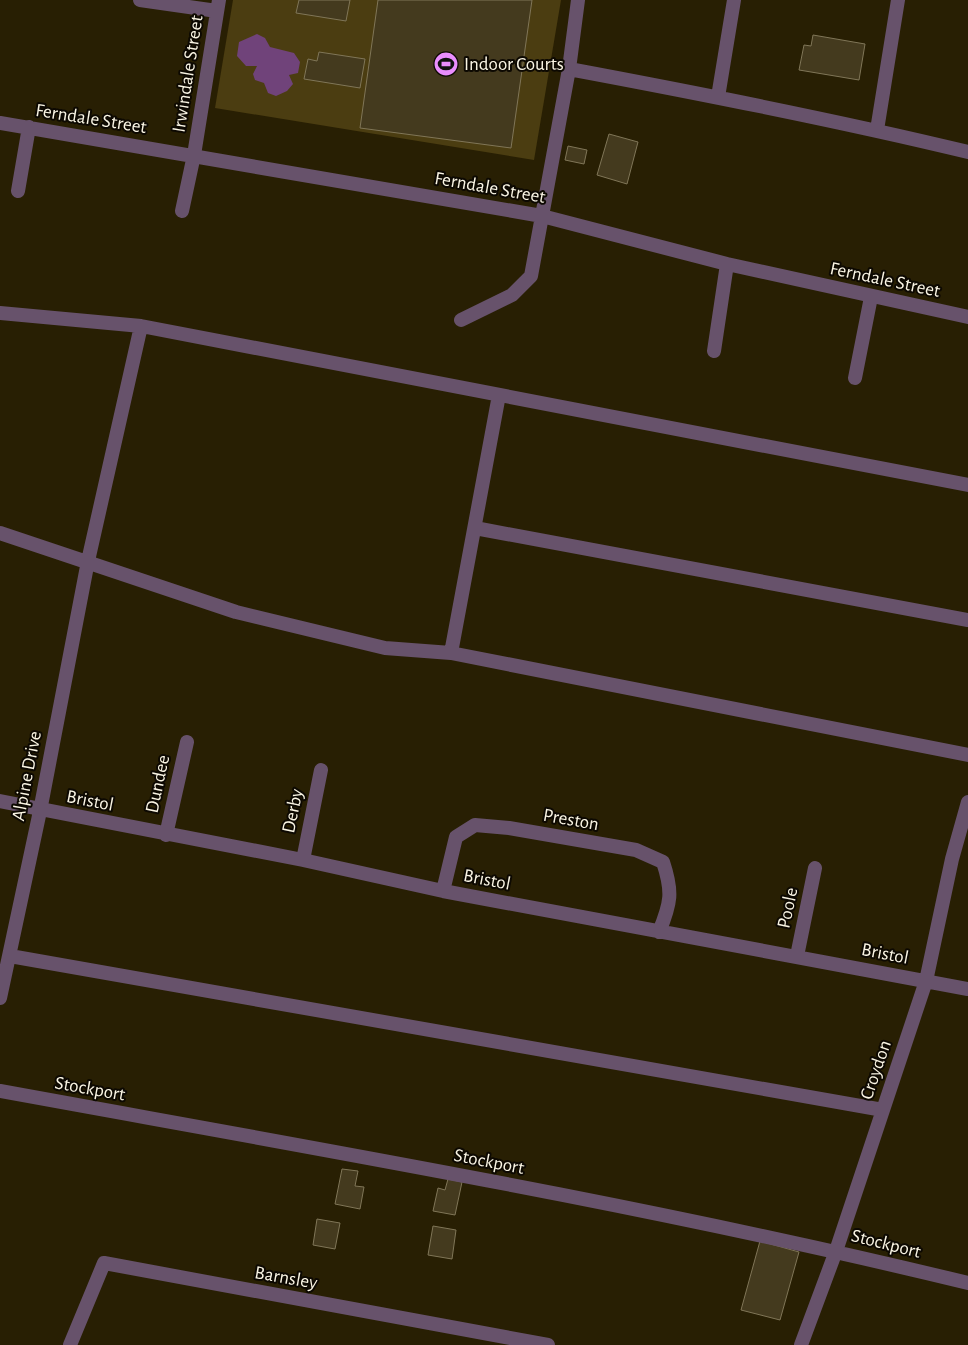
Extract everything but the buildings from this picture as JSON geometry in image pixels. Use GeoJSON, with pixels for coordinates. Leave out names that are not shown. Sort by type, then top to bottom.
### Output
{"type":"FeatureCollection","features":[{"type":"Feature","properties":{"kind":"street"},"geometry":{"type":"LineString","coordinates":[[140,0],[218,6]]}},
{"type":"Feature","properties":{"kind":"street"},"geometry":{"type":"LineString","coordinates":[[462,320],[512,295],[531,276],[569,69],[578,0]]}},
{"type":"Feature","properties":{"kind":"street"},"geometry":{"type":"LineString","coordinates":[[718,97],[734,0]]}},
{"type":"Feature","properties":{"kind":"street"},"geometry":{"type":"LineString","coordinates":[[878,130],[898,0]]}},
{"type":"Feature","properties":{"kind":"street","name":"Irwindale Street"},"geometry":{"type":"LineString","coordinates":[[182,211],[194,155],[218,6]]}},
{"type":"Feature","properties":{"kind":"street"},"geometry":{"type":"LineString","coordinates":[[569,69],[878,130],[968,152]]}},
{"type":"Feature","properties":{"kind":"street","name":"Ferndale Street"},"geometry":{"type":"LineString","coordinates":[[0,123],[542,216],[727,264],[870,297],[968,317]]}},
{"type":"Feature","properties":{"kind":"street"},"geometry":{"type":"LineString","coordinates":[[18,191],[29,127]]}},
{"type":"Feature","properties":{"kind":"street"},"geometry":{"type":"LineString","coordinates":[[714,351],[727,264]]}},
{"type":"Feature","properties":{"kind":"street"},"geometry":{"type":"LineString","coordinates":[[855,378],[870,297]]}},
{"type":"Feature","properties":{"kind":"street"},"geometry":{"type":"LineString","coordinates":[[0,313],[142,326],[968,485]]}},
{"type":"Feature","properties":{"kind":"street","name":"Alpine Drive"},"geometry":{"type":"LineString","coordinates":[[0,998],[10,956],[27,864],[40,811],[88,561],[142,326]]}},
{"type":"Feature","properties":{"kind":"street"},"geometry":{"type":"LineString","coordinates":[[451,654],[499,395]]}},
{"type":"Feature","properties":{"kind":"street"},"geometry":{"type":"LineString","coordinates":[[475,528],[968,620]]}},
{"type":"Feature","properties":{"kind":"street"},"geometry":{"type":"LineString","coordinates":[[0,533],[236,612],[302,629],[385,648],[451,654],[968,755]]}},
{"type":"Feature","properties":{"kind":"street","name":"Dundee"},"geometry":{"type":"LineString","coordinates":[[166,835],[187,742]]}},
{"type":"Feature","properties":{"kind":"street","name":"Derby"},"geometry":{"type":"LineString","coordinates":[[302,860],[321,770]]}},
{"type":"Feature","properties":{"kind":"street","name":"Bristol"},"geometry":{"type":"LineString","coordinates":[[0,801],[40,811],[302,860],[443,891],[968,989]]}},
{"type":"Feature","properties":{"kind":"street","name":"Croydon"},"geometry":{"type":"LineString","coordinates":[[801,1345],[836,1251],[926,981],[952,859],[968,802]]}},
{"type":"Feature","properties":{"kind":"street","name":"Preston"},"geometry":{"type":"LineString","coordinates":[[443,891],[456,837],[476,825],[509,828],[636,850],[662,862],[670,885],[670,907],[659,932]]}},
{"type":"Feature","properties":{"kind":"street","name":"Poole"},"geometry":{"type":"LineString","coordinates":[[797,956],[815,868]]}},
{"type":"Feature","properties":{"kind":"street"},"geometry":{"type":"LineString","coordinates":[[10,956],[883,1110]]}},
{"type":"Feature","properties":{"kind":"street","name":"Stockport"},"geometry":{"type":"LineString","coordinates":[[0,1091],[406,1165],[836,1251],[968,1282]]}},
{"type":"Feature","properties":{"kind":"street","name":"Barnsley"},"geometry":{"type":"LineString","coordinates":[[70,1345],[104,1264],[548,1345]]}},
{"type":"Feature","properties":{"kind":"shaded area"},"geometry":{"type":"Polygon","coordinates":[[[233,0],[561,0],[534,160],[215,108],[233,0]]]}},
{"type":"Feature","properties":{"kind":"shaded area"},"geometry":{"type":"Polygon","coordinates":[[[257,34],[265,38],[270,47],[294,53],[300,62],[298,73],[289,75],[293,84],[287,91],[276,96],[268,93],[264,83],[255,80],[253,74],[257,66],[246,66],[237,56],[239,42],[257,34]]]}},
{"type":"Feature","properties":{"kind":"place","name":"Indoor Courts"},"geometry":{"type":"Point","coordinates":[446,64]}}]}
